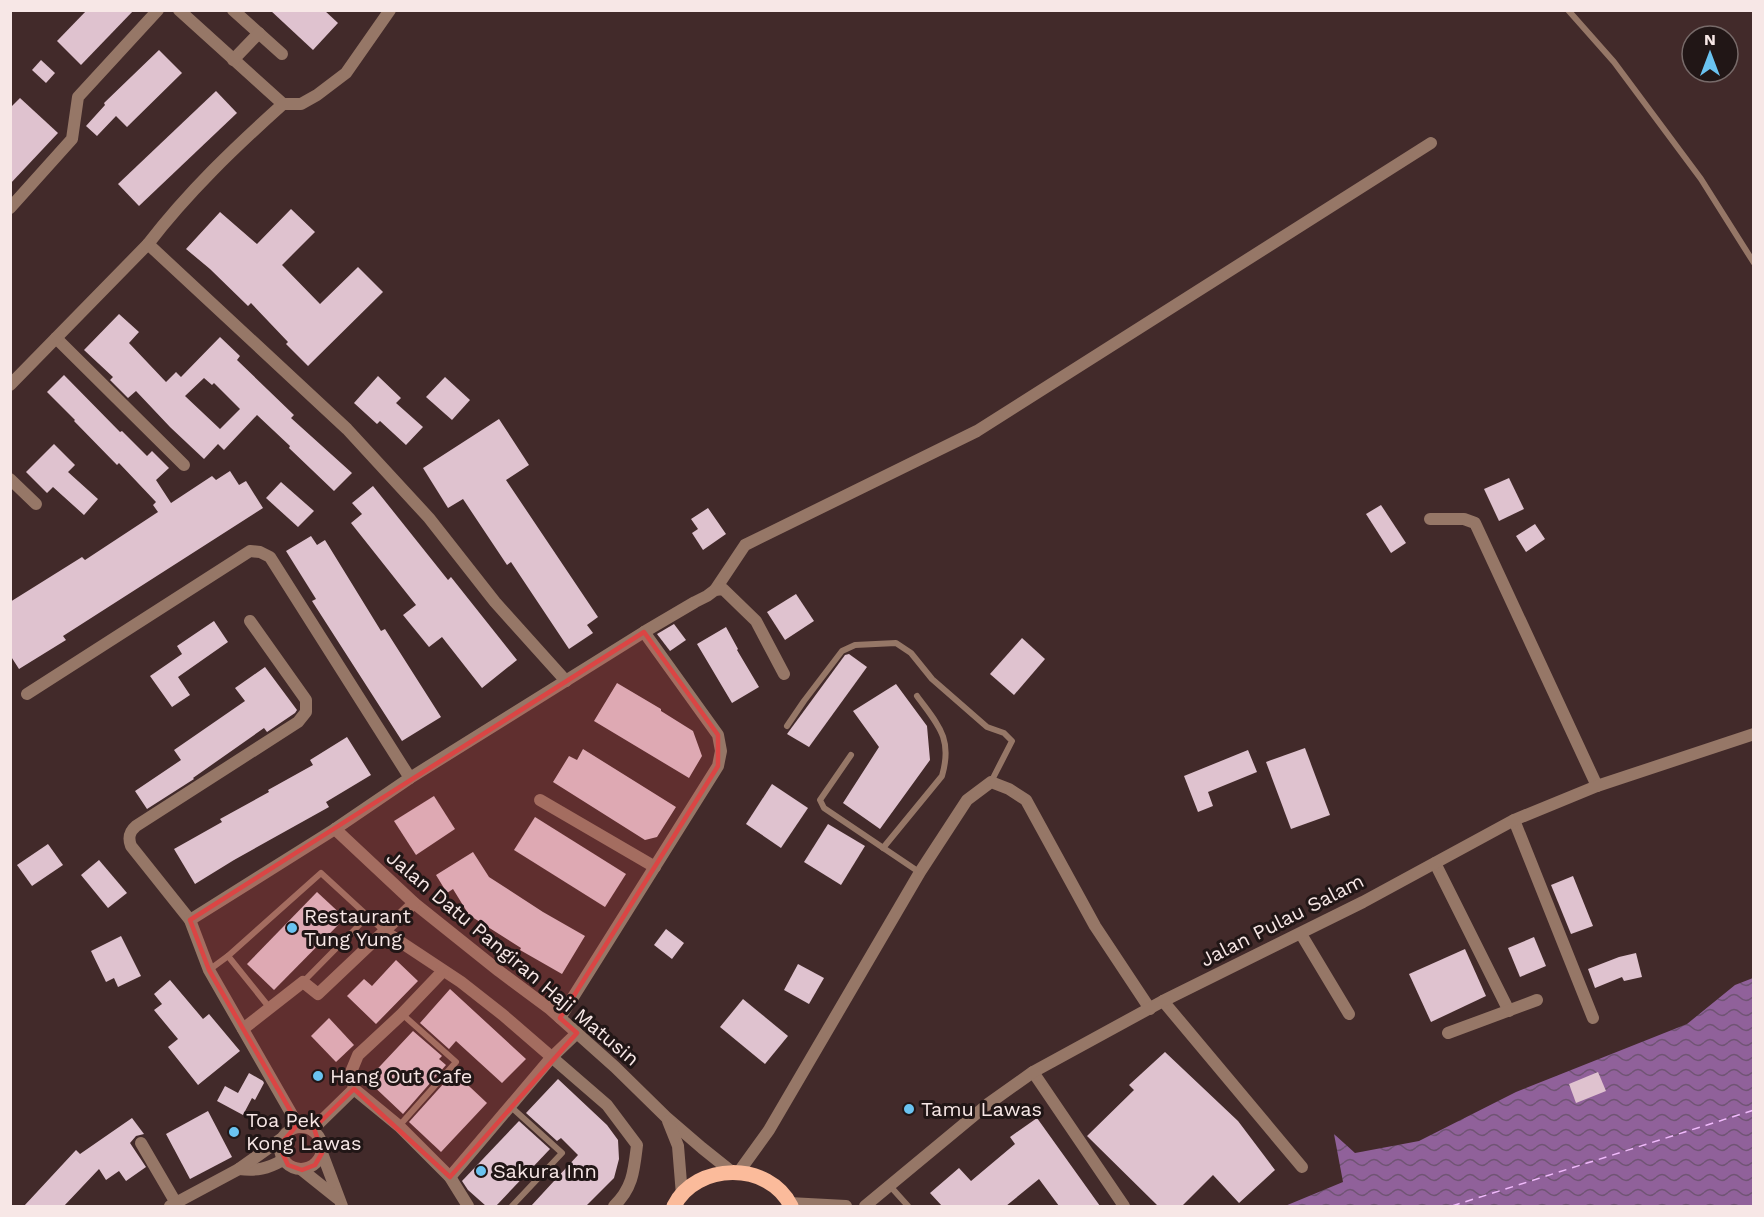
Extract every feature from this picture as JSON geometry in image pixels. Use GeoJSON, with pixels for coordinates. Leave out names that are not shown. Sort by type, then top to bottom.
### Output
{"type":"FeatureCollection","features":[{"type":"Feature","properties":{"kind":"main road"},"geometry":{"type":"LineString","coordinates":[[675,1203],[690,1186],[710,1176],[735,1173],[754,1176],[774,1186],[790,1205]]}},
{"type":"Feature","properties":{"kind":"street"},"geometry":{"type":"LineString","coordinates":[[10,208],[72,138],[78,97],[158,10]]}},
{"type":"Feature","properties":{"kind":"street"},"geometry":{"type":"LineString","coordinates":[[179,10],[283,104],[301,104],[346,73],[390,10]]}},
{"type":"Feature","properties":{"kind":"street"},"geometry":{"type":"LineString","coordinates":[[233,10],[282,54]]}},
{"type":"Feature","properties":{"kind":"street"},"geometry":{"type":"LineString","coordinates":[[233,60],[259,33]]}},
{"type":"Feature","properties":{"kind":"street"},"geometry":{"type":"LineString","coordinates":[[10,385],[148,244],[171,215],[231,150],[283,104]]}},
{"type":"Feature","properties":{"kind":"street"},"geometry":{"type":"LineString","coordinates":[[190,920],[335,829],[410,778],[644,632],[707,596],[715,590],[744,545],[977,431],[1431,143]]}},
{"type":"Feature","properties":{"kind":"street"},"geometry":{"type":"LineString","coordinates":[[148,244],[347,429],[429,518],[495,603],[566,681]]}},
{"type":"Feature","properties":{"kind":"street"},"geometry":{"type":"LineString","coordinates":[[56,338],[184,465]]}},
{"type":"Feature","properties":{"kind":"street"},"geometry":{"type":"LineString","coordinates":[[10,479],[36,504]]}},
{"type":"Feature","properties":{"kind":"street"},"geometry":{"type":"LineString","coordinates":[[1430,519],[1464,519],[1475,523],[1597,786]]}},
{"type":"Feature","properties":{"kind":"street"},"geometry":{"type":"LineString","coordinates":[[27,694],[250,551],[260,552],[270,557],[410,778]]}},
{"type":"Feature","properties":{"kind":"street"},"geometry":{"type":"LineString","coordinates":[[715,590],[723,589],[756,621],[784,674]]}},
{"type":"Feature","properties":{"kind":"street"},"geometry":{"type":"LineString","coordinates":[[250,621],[306,700],[306,712],[298,722],[136,826],[129,834],[129,840],[131,846],[190,920],[209,970],[299,1127]]}},
{"type":"Feature","properties":{"kind":"street"},"geometry":{"type":"LineString","coordinates":[[560,1018],[718,766],[721,751],[718,735],[644,632]]}},
{"type":"Feature","properties":{"kind":"street","name":"Jalan Pulau Salam"},"geometry":{"type":"LineString","coordinates":[[865,1206],[988,1104],[1033,1072],[1163,1001],[1301,934],[1514,820],[1597,786],[1754,734]]}},
{"type":"Feature","properties":{"kind":"street"},"geometry":{"type":"LineString","coordinates":[[735,1173],[770,1131],[920,872],[967,800],[991,782],[1009,789],[1026,800],[1095,926],[1150,1009]]}},
{"type":"Feature","properties":{"kind":"street"},"geometry":{"type":"LineString","coordinates":[[540,800],[655,867]]}},
{"type":"Feature","properties":{"kind":"street"},"geometry":{"type":"LineString","coordinates":[[1514,820],[1593,1018]]}},
{"type":"Feature","properties":{"kind":"street","name":"Jalan Datu Pangiran Haji Matusin"},"geometry":{"type":"LineString","coordinates":[[335,829],[414,903],[560,1018],[666,1117],[735,1173]]}},
{"type":"Feature","properties":{"kind":"street"},"geometry":{"type":"LineString","coordinates":[[1435,863],[1509,1011]]}},
{"type":"Feature","properties":{"kind":"street"},"geometry":{"type":"LineString","coordinates":[[243,1029],[303,982],[318,993],[414,903]]}},
{"type":"Feature","properties":{"kind":"street"},"geometry":{"type":"LineString","coordinates":[[384,931],[461,982],[503,1015],[607,1105],[637,1145],[634,1176],[614,1206]]}},
{"type":"Feature","properties":{"kind":"street"},"geometry":{"type":"LineString","coordinates":[[1301,934],[1349,1014]]}},
{"type":"Feature","properties":{"kind":"street"},"geometry":{"type":"LineString","coordinates":[[443,971],[358,1055],[351,1072],[354,1089],[399,1125],[450,1177],[468,1206]]}},
{"type":"Feature","properties":{"kind":"street"},"geometry":{"type":"LineString","coordinates":[[1449,1033],[1537,1000]]}},
{"type":"Feature","properties":{"kind":"street"},"geometry":{"type":"LineString","coordinates":[[1163,1001],[1302,1167]]}},
{"type":"Feature","properties":{"kind":"street"},"geometry":{"type":"LineString","coordinates":[[450,1177],[551,1058],[577,1033]]}},
{"type":"Feature","properties":{"kind":"street"},"geometry":{"type":"LineString","coordinates":[[1033,1072],[1124,1206]]}},
{"type":"Feature","properties":{"kind":"street"},"geometry":{"type":"LineString","coordinates":[[312,1130],[354,1089]]}},
{"type":"Feature","properties":{"kind":"street"},"geometry":{"type":"LineString","coordinates":[[666,1117],[678,1146],[675,1203]]}},
{"type":"Feature","properties":{"kind":"street"},"geometry":{"type":"LineString","coordinates":[[141,1143],[173,1205],[239,1169],[281,1139],[292,1128],[306,1127],[321,1140],[322,1153],[340,1203]]}},
{"type":"Feature","properties":{"kind":"street"},"geometry":{"type":"LineString","coordinates":[[281,1139],[279,1146],[283,1160],[295,1169],[302,1170],[315,1165],[322,1153]]}},
{"type":"Feature","properties":{"kind":"street"},"geometry":{"type":"LineString","coordinates":[[239,1169],[254,1171],[275,1165],[283,1160]]}},
{"type":"Feature","properties":{"kind":"street"},"geometry":{"type":"LineString","coordinates":[[302,1170],[340,1203]]}},
{"type":"Feature","properties":{"kind":"street"},"geometry":{"type":"LineString","coordinates":[[790,1205],[846,1206]]}},
{"type":"Feature","properties":{"kind":"lane"},"geometry":{"type":"LineString","coordinates":[[1568,10],[1614,62],[1701,179],[1754,263]]}},
{"type":"Feature","properties":{"kind":"lane"},"geometry":{"type":"LineString","coordinates":[[787,726],[842,651],[855,645],[896,643],[911,653],[932,679],[987,727],[1004,734],[1012,741],[991,782]]}},
{"type":"Feature","properties":{"kind":"lane"},"geometry":{"type":"LineString","coordinates":[[883,848],[942,776],[945,763],[947,754],[941,728],[917,696]]}},
{"type":"Feature","properties":{"kind":"lane"},"geometry":{"type":"LineString","coordinates":[[851,755],[820,800],[824,808],[920,872]]}},
{"type":"Feature","properties":{"kind":"lane"},"geometry":{"type":"LineString","coordinates":[[209,970],[228,956],[321,873],[384,931]]}},
{"type":"Feature","properties":{"kind":"lane"},"geometry":{"type":"LineString","coordinates":[[303,982],[368,916]]}},
{"type":"Feature","properties":{"kind":"lane"},"geometry":{"type":"LineString","coordinates":[[228,956],[269,1007]]}},
{"type":"Feature","properties":{"kind":"lane"},"geometry":{"type":"LineString","coordinates":[[399,1125],[456,1062],[402,1014]]}},
{"type":"Feature","properties":{"kind":"lane"},"geometry":{"type":"LineString","coordinates":[[510,1106],[562,1153],[512,1206]]}},
{"type":"Feature","properties":{"kind":"lane"},"geometry":{"type":"LineString","coordinates":[[890,1186],[908,1206]]}},
{"type":"Feature","properties":{"kind":"highlighted area"},"geometry":{"type":"Polygon","coordinates":[[[644,632],[718,735],[718,766],[560,1018],[577,1033],[450,1177],[354,1089],[314,1128],[322,1153],[315,1165],[302,1170],[288,1165],[279,1146],[298,1124],[209,970],[190,920],[644,632]]]}},
{"type":"Feature","properties":{"kind":"water"},"geometry":{"type":"Polygon","coordinates":[[[1753,978],[1753,1206],[1285,1206],[1343,1182],[1334,1134],[1355,1153],[1419,1141],[1516,1092],[1687,1024],[1735,985],[1753,978]]]}},
{"type":"Feature","properties":{"kind":"building"},"geometry":{"type":"Polygon","coordinates":[[[87,10],[134,10],[81,65],[57,41],[87,10]]]}},
{"type":"Feature","properties":{"kind":"building"},"geometry":{"type":"Polygon","coordinates":[[[270,10],[324,10],[338,23],[313,50],[270,10]]]}},
{"type":"Feature","properties":{"kind":"building"},"geometry":{"type":"Polygon","coordinates":[[[159,50],[182,73],[127,127],[116,116],[97,136],[86,126],[105,105],[104,103],[159,50]]]}},
{"type":"Feature","properties":{"kind":"building"},"geometry":{"type":"Polygon","coordinates":[[[41,60],[55,73],[46,83],[32,70],[41,60]]]}},
{"type":"Feature","properties":{"kind":"building"},"geometry":{"type":"Polygon","coordinates":[[[216,91],[237,113],[139,206],[118,184],[216,91]]]}},
{"type":"Feature","properties":{"kind":"building"},"geometry":{"type":"Polygon","coordinates":[[[20,98],[58,133],[10,184],[10,108],[20,98]]]}},
{"type":"Feature","properties":{"kind":"building"},"geometry":{"type":"Polygon","coordinates":[[[291,209],[315,232],[282,265],[320,304],[358,267],[383,292],[308,366],[251,303],[248,306],[186,249],[220,212],[257,244],[291,209]]]}},
{"type":"Feature","properties":{"kind":"building"},"geometry":{"type":"Polygon","coordinates":[[[119,314],[139,332],[129,343],[166,382],[176,372],[181,377],[220,337],[240,356],[237,360],[294,415],[291,418],[352,473],[334,491],[257,415],[224,450],[218,444],[204,459],[136,391],[128,398],[110,380],[113,377],[84,350],[119,314]],[[204,378],[185,396],[220,429],[240,409],[214,383],[212,385],[204,378]]]}},
{"type":"Feature","properties":{"kind":"building"},"geometry":{"type":"Polygon","coordinates":[[[64,375],[147,456],[152,451],[169,468],[156,480],[171,503],[212,476],[216,480],[230,471],[239,485],[246,481],[263,508],[63,636],[66,640],[19,669],[10,655],[10,602],[82,557],[85,560],[158,512],[153,505],[156,502],[47,392],[64,375]]]}},
{"type":"Feature","properties":{"kind":"building"},"geometry":{"type":"Polygon","coordinates":[[[378,376],[401,398],[396,403],[423,427],[406,445],[380,421],[377,424],[354,403],[378,376]]]}},
{"type":"Feature","properties":{"kind":"building"},"geometry":{"type":"Polygon","coordinates":[[[445,377],[470,400],[452,420],[426,397],[445,377]]]}},
{"type":"Feature","properties":{"kind":"building"},"geometry":{"type":"Polygon","coordinates":[[[499,419],[529,465],[506,480],[598,617],[587,625],[593,633],[569,649],[511,562],[507,565],[463,499],[448,508],[423,468],[499,419]]]}},
{"type":"Feature","properties":{"kind":"building"},"geometry":{"type":"Polygon","coordinates":[[[54,444],[75,465],[68,472],[98,499],[84,515],[53,487],[47,493],[26,472],[54,444]]]}},
{"type":"Feature","properties":{"kind":"building"},"geometry":{"type":"Polygon","coordinates":[[[1509,478],[1524,509],[1499,521],[1484,489],[1509,478]]]}},
{"type":"Feature","properties":{"kind":"building"},"geometry":{"type":"Polygon","coordinates":[[[281,482],[314,511],[298,527],[266,498],[281,482]]]}},
{"type":"Feature","properties":{"kind":"building"},"geometry":{"type":"Polygon","coordinates":[[[373,486],[448,580],[451,577],[517,660],[482,688],[442,637],[429,647],[403,615],[416,605],[351,523],[362,514],[352,503],[373,486]]]}},
{"type":"Feature","properties":{"kind":"building"},"geometry":{"type":"Polygon","coordinates":[[[1381,505],[1406,543],[1391,553],[1366,514],[1381,505]]]}},
{"type":"Feature","properties":{"kind":"building"},"geometry":{"type":"Polygon","coordinates":[[[708,508],[726,534],[703,550],[692,533],[698,529],[691,519],[708,508]]]}},
{"type":"Feature","properties":{"kind":"building"},"geometry":{"type":"Polygon","coordinates":[[[1535,524],[1545,539],[1526,552],[1516,536],[1535,524]]]}},
{"type":"Feature","properties":{"kind":"building"},"geometry":{"type":"Polygon","coordinates":[[[311,536],[317,545],[325,540],[381,631],[385,629],[441,717],[402,741],[312,601],[316,599],[286,551],[311,536]]]}},
{"type":"Feature","properties":{"kind":"building"},"geometry":{"type":"Polygon","coordinates":[[[796,594],[814,621],[785,640],[767,612],[796,594]]]}},
{"type":"Feature","properties":{"kind":"building"},"geometry":{"type":"Polygon","coordinates":[[[214,621],[228,642],[178,677],[190,695],[172,707],[150,676],[182,654],[177,646],[214,621]]]}},
{"type":"Feature","properties":{"kind":"building"},"geometry":{"type":"Polygon","coordinates":[[[674,624],[686,640],[670,651],[657,634],[674,624]]]}},
{"type":"Feature","properties":{"kind":"building"},"geometry":{"type":"Polygon","coordinates":[[[726,627],[759,687],[732,703],[697,644],[726,627]]]}},
{"type":"Feature","properties":{"kind":"building"},"geometry":{"type":"Polygon","coordinates":[[[1022,638],[1045,659],[1014,695],[990,674],[1022,638]]]}},
{"type":"Feature","properties":{"kind":"building"},"geometry":{"type":"Polygon","coordinates":[[[849,654],[867,667],[809,747],[787,734],[845,655],[849,654]]]}},
{"type":"Feature","properties":{"kind":"building"},"geometry":{"type":"Polygon","coordinates":[[[265,667],[297,710],[295,713],[267,732],[264,728],[194,779],[147,809],[135,791],[181,760],[174,750],[245,701],[235,688],[265,667]]]}},
{"type":"Feature","properties":{"kind":"building"},"geometry":{"type":"Polygon","coordinates":[[[617,683],[693,731],[702,756],[689,778],[594,721],[617,683]]]}},
{"type":"Feature","properties":{"kind":"building"},"geometry":{"type":"Polygon","coordinates":[[[896,684],[927,726],[930,760],[880,829],[843,803],[879,747],[853,711],[896,684]]]}},
{"type":"Feature","properties":{"kind":"building"},"geometry":{"type":"Polygon","coordinates":[[[347,737],[371,775],[326,802],[329,807],[195,884],[174,849],[222,822],[220,819],[313,765],[310,760],[347,737]]]}},
{"type":"Feature","properties":{"kind":"building"},"geometry":{"type":"Polygon","coordinates":[[[1305,748],[1330,815],[1291,829],[1266,762],[1305,748]]]}},
{"type":"Feature","properties":{"kind":"building"},"geometry":{"type":"Polygon","coordinates":[[[583,749],[676,807],[657,837],[645,840],[553,782],[569,756],[577,760],[583,749]]]}},
{"type":"Feature","properties":{"kind":"building"},"geometry":{"type":"Polygon","coordinates":[[[1248,750],[1257,772],[1208,792],[1213,806],[1198,812],[1184,776],[1248,750]]]}},
{"type":"Feature","properties":{"kind":"building"},"geometry":{"type":"Polygon","coordinates":[[[772,784],[808,808],[781,848],[746,824],[772,784]]]}},
{"type":"Feature","properties":{"kind":"building"},"geometry":{"type":"Polygon","coordinates":[[[434,796],[455,829],[416,855],[394,821],[434,796]]]}},
{"type":"Feature","properties":{"kind":"building"},"geometry":{"type":"Polygon","coordinates":[[[535,817],[626,874],[605,907],[514,850],[535,817]]]}},
{"type":"Feature","properties":{"kind":"building"},"geometry":{"type":"Polygon","coordinates":[[[828,824],[865,846],[841,885],[804,862],[828,824]]]}},
{"type":"Feature","properties":{"kind":"building"},"geometry":{"type":"Polygon","coordinates":[[[48,844],[63,865],[32,886],[17,865],[48,844]]]}},
{"type":"Feature","properties":{"kind":"building"},"geometry":{"type":"Polygon","coordinates":[[[473,852],[489,877],[585,936],[562,974],[520,950],[521,948],[469,915],[453,889],[447,893],[436,875],[473,852]]]}},
{"type":"Feature","properties":{"kind":"building"},"geometry":{"type":"Polygon","coordinates":[[[99,860],[127,893],[108,908],[81,875],[99,860]]]}},
{"type":"Feature","properties":{"kind":"building"},"geometry":{"type":"Polygon","coordinates":[[[1573,876],[1593,926],[1571,934],[1551,885],[1573,876]]]}},
{"type":"Feature","properties":{"kind":"building"},"geometry":{"type":"Polygon","coordinates":[[[317,892],[345,918],[274,990],[247,964],[317,892]]]}},
{"type":"Feature","properties":{"kind":"building"},"geometry":{"type":"Polygon","coordinates":[[[666,929],[684,943],[672,959],[654,945],[666,929]]]}},
{"type":"Feature","properties":{"kind":"building"},"geometry":{"type":"Polygon","coordinates":[[[121,936],[141,976],[118,987],[114,978],[106,982],[91,951],[121,936]]]}},
{"type":"Feature","properties":{"kind":"building"},"geometry":{"type":"Polygon","coordinates":[[[1534,937],[1546,966],[1520,977],[1508,948],[1534,937]]]}},
{"type":"Feature","properties":{"kind":"building"},"geometry":{"type":"Polygon","coordinates":[[[1465,949],[1486,996],[1431,1022],[1409,974],[1465,949]]]}},
{"type":"Feature","properties":{"kind":"building"},"geometry":{"type":"Polygon","coordinates":[[[1636,953],[1642,977],[1624,981],[1622,977],[1595,988],[1588,969],[1636,953]]]}},
{"type":"Feature","properties":{"kind":"building"},"geometry":{"type":"Polygon","coordinates":[[[396,960],[418,981],[376,1024],[347,996],[364,979],[372,986],[396,960]]]}},
{"type":"Feature","properties":{"kind":"building"},"geometry":{"type":"Polygon","coordinates":[[[798,964],[824,978],[809,1004],[784,990],[798,964]]]}},
{"type":"Feature","properties":{"kind":"building"},"geometry":{"type":"Polygon","coordinates":[[[170,980],[203,1019],[209,1014],[240,1051],[198,1085],[168,1047],[178,1039],[154,1010],[162,1004],[154,994],[170,980]]]}},
{"type":"Feature","properties":{"kind":"building"},"geometry":{"type":"Polygon","coordinates":[[[450,989],[526,1059],[502,1083],[456,1041],[449,1049],[420,1023],[450,989]]]}},
{"type":"Feature","properties":{"kind":"building"},"geometry":{"type":"Polygon","coordinates":[[[743,999],[788,1036],[765,1064],[720,1027],[743,999]]]}},
{"type":"Feature","properties":{"kind":"building"},"geometry":{"type":"Polygon","coordinates":[[[329,1018],[354,1045],[336,1062],[311,1036],[329,1018]]]}},
{"type":"Feature","properties":{"kind":"building"},"geometry":{"type":"Polygon","coordinates":[[[413,1031],[442,1056],[439,1059],[446,1065],[403,1114],[367,1080],[413,1031]]]}},
{"type":"Feature","properties":{"kind":"building"},"geometry":{"type":"Polygon","coordinates":[[[1165,1052],[1238,1121],[1275,1170],[1239,1203],[1213,1175],[1182,1206],[1158,1206],[1087,1136],[1134,1090],[1129,1085],[1165,1052]]]}},
{"type":"Feature","properties":{"kind":"building"},"geometry":{"type":"Polygon","coordinates":[[[454,1072],[487,1103],[441,1152],[409,1122],[454,1072]]]}},
{"type":"Feature","properties":{"kind":"building"},"geometry":{"type":"Polygon","coordinates":[[[1598,1072],[1606,1091],[1576,1103],[1569,1084],[1598,1072]]]}},
{"type":"Feature","properties":{"kind":"building"},"geometry":{"type":"Polygon","coordinates":[[[249,1073],[264,1083],[255,1100],[252,1098],[243,1115],[217,1101],[225,1086],[238,1093],[249,1073]]]}},
{"type":"Feature","properties":{"kind":"building"},"geometry":{"type":"Polygon","coordinates":[[[558,1079],[607,1125],[618,1140],[619,1159],[614,1178],[586,1206],[531,1206],[578,1155],[561,1138],[557,1141],[526,1113],[558,1079]]]}},
{"type":"Feature","properties":{"kind":"building"},"geometry":{"type":"Polygon","coordinates":[[[208,1111],[232,1157],[190,1179],[166,1134],[208,1111]]]}},
{"type":"Feature","properties":{"kind":"building"},"geometry":{"type":"Polygon","coordinates":[[[132,1118],[144,1134],[136,1136],[130,1143],[146,1167],[126,1181],[119,1171],[106,1180],[99,1169],[64,1206],[24,1206],[76,1150],[80,1154],[132,1118]]]}},
{"type":"Feature","properties":{"kind":"building"},"geometry":{"type":"Polygon","coordinates":[[[1037,1118],[1100,1206],[1059,1206],[1039,1179],[1006,1206],[942,1206],[930,1193],[959,1168],[971,1181],[1015,1144],[1010,1137],[1037,1118]]]}},
{"type":"Feature","properties":{"kind":"building"},"geometry":{"type":"Polygon","coordinates":[[[519,1121],[550,1149],[496,1206],[486,1206],[468,1190],[462,1181],[519,1121]]]}},
{"type":"Feature","properties":{"kind":"ferry route"},"geometry":{"type":"LineString","coordinates":[[1452,1206],[1754,1110]]}},
{"type":"Feature","properties":{"kind":"place","name":"Restaurant Tung Yung"},"geometry":{"type":"Point","coordinates":[292,928]}},
{"type":"Feature","properties":{"kind":"place","name":"Hang Out Cafe"},"geometry":{"type":"Point","coordinates":[318,1076]}},
{"type":"Feature","properties":{"kind":"place","name":"Tamu Lawas"},"geometry":{"type":"Point","coordinates":[909,1109]}},
{"type":"Feature","properties":{"kind":"place","name":"Toa Pek Kong Lawas"},"geometry":{"type":"Point","coordinates":[234,1132]}},
{"type":"Feature","properties":{"kind":"place","name":"Sakura Inn"},"geometry":{"type":"Point","coordinates":[481,1171]}}]}
